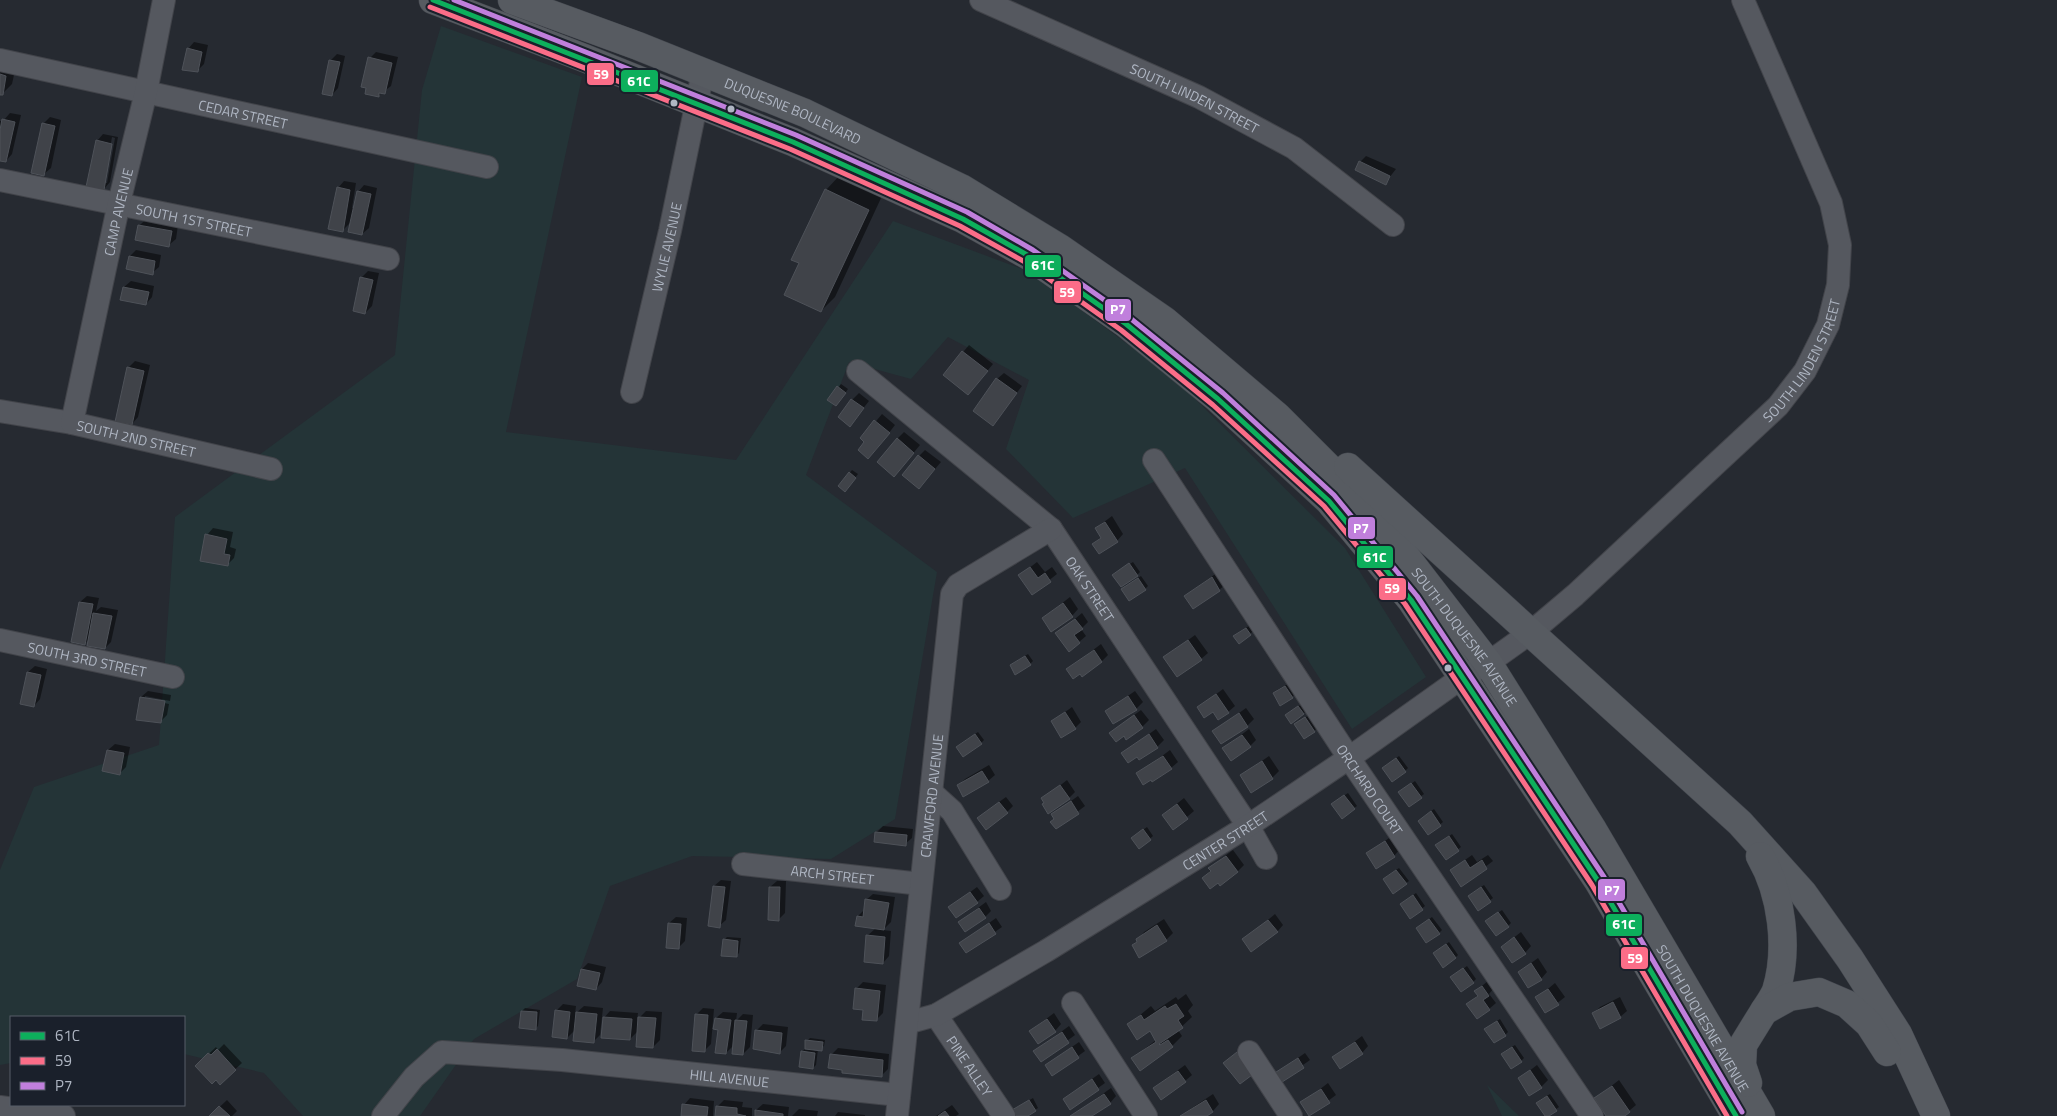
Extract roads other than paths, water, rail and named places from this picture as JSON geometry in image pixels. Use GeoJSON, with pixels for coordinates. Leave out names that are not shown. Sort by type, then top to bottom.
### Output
{"type":"FeatureCollection","features":[{"type":"Feature","properties":{"kind":"main road","name":"SOUTH DUQUESNE AVENUE"},"geometry":{"type":"LineString","coordinates":[[432,0],[793,142],[963,219],[1029,256],[1126,324],[1218,399],[1329,501],[1412,600],[1751,1112]]}},
{"type":"Feature","properties":{"kind":"main road","name":"DUQUESNE BOULEVARD"},"geometry":{"type":"LineString","coordinates":[[512,0],[703,72],[805,113],[961,188],[1061,249]]}},
{"type":"Feature","properties":{"kind":"main road","name":"SOUTH DUQUESNE AVENUE"},"geometry":{"type":"LineString","coordinates":[[1061,249],[1165,322],[1277,416],[1328,467],[1404,554],[1488,663],[1593,830],[1751,1112]]}},
{"type":"Feature","properties":{"kind":"main road"},"geometry":{"type":"LineString","coordinates":[[1165,322],[1292,416],[1740,823],[1804,893],[1850,959],[1898,1034],[1936,1116]]}},
{"type":"Feature","properties":{"kind":"main road"},"geometry":{"type":"LineString","coordinates":[[1740,823],[1771,875],[1779,909],[1783,958],[1776,992],[1744,1045],[1742,1065],[1751,1112]]}},
{"type":"Feature","properties":{"kind":"main road"},"geometry":{"type":"LineString","coordinates":[[1764,1011],[1789,997],[1819,992],[1847,1004],[1870,1024],[1892,1059],[1919,1116]]}},
{"type":"Feature","properties":{"kind":"street","name":"CAMP AVENUE"},"geometry":{"type":"LineString","coordinates":[[72,423],[119,204],[146,92],[164,0]]}},
{"type":"Feature","properties":{"kind":"street","name":"SOUTH LINDEN STREET"},"geometry":{"type":"LineString","coordinates":[[981,0],[1198,97],[1285,144],[1393,225]]}},
{"type":"Feature","properties":{"kind":"street","name":"SOUTH LINDEN STREET"},"geometry":{"type":"LineString","coordinates":[[1530,633],[1575,595],[1778,406],[1805,371],[1828,325],[1838,285],[1840,245],[1831,203],[1743,0]]}},
{"type":"Feature","properties":{"kind":"street","name":"CEDAR STREET"},"geometry":{"type":"LineString","coordinates":[[0,60],[487,167]]}},
{"type":"Feature","properties":{"kind":"street","name":"WYLIE AVENUE"},"geometry":{"type":"LineString","coordinates":[[632,392],[670,232],[695,102],[703,72]]}},
{"type":"Feature","properties":{"kind":"street","name":"SOUTH 1ST STREET"},"geometry":{"type":"LineString","coordinates":[[0,180],[388,259]]}},
{"type":"Feature","properties":{"kind":"street","name":"OAK STREET"},"geometry":{"type":"LineString","coordinates":[[858,371],[1051,529],[1248,826],[1266,858]]}},
{"type":"Feature","properties":{"kind":"street","name":"SOUTH 2ND STREET"},"geometry":{"type":"LineString","coordinates":[[0,411],[72,423],[271,469]]}},
{"type":"Feature","properties":{"kind":"street","name":"ORCHARD COURT"},"geometry":{"type":"LineString","coordinates":[[1154,460],[1349,758],[1592,1116]]}},
{"type":"Feature","properties":{"kind":"street","name":"CRAWFORD AVENUE"},"geometry":{"type":"LineString","coordinates":[[898,1105],[952,594],[958,585],[1051,529]]}},
{"type":"Feature","properties":{"kind":"street","name":"CENTER STREET"},"geometry":{"type":"LineString","coordinates":[[907,1022],[936,1015],[1046,952],[1248,826],[1349,758],[1464,676],[1488,663],[1530,633]]}},
{"type":"Feature","properties":{"kind":"street","name":"SOUTH 3RD STREET"},"geometry":{"type":"LineString","coordinates":[[0,640],[173,677]]}},
{"type":"Feature","properties":{"kind":"street"},"geometry":{"type":"LineString","coordinates":[[932,793],[952,811],[1000,889]]}},
{"type":"Feature","properties":{"kind":"street","name":"ARCH STREET"},"geometry":{"type":"LineString","coordinates":[[743,864],[922,884]]}},
{"type":"Feature","properties":{"kind":"street"},"geometry":{"type":"LineString","coordinates":[[1073,1003],[1146,1116]]}},
{"type":"Feature","properties":{"kind":"street","name":"PINE ALLEY"},"geometry":{"type":"LineString","coordinates":[[936,1015],[1004,1116]]}},
{"type":"Feature","properties":{"kind":"street","name":"HILL AVENUE"},"geometry":{"type":"LineString","coordinates":[[383,1116],[414,1077],[442,1052],[562,1060],[898,1105]]}},
{"type":"Feature","properties":{"kind":"street"},"geometry":{"type":"LineString","coordinates":[[1250,1052],[1291,1116]]}},
{"type":"Feature","properties":{"kind":"street"},"geometry":{"type":"LineString","coordinates":[[7,1110],[64,1116]]}}]}
